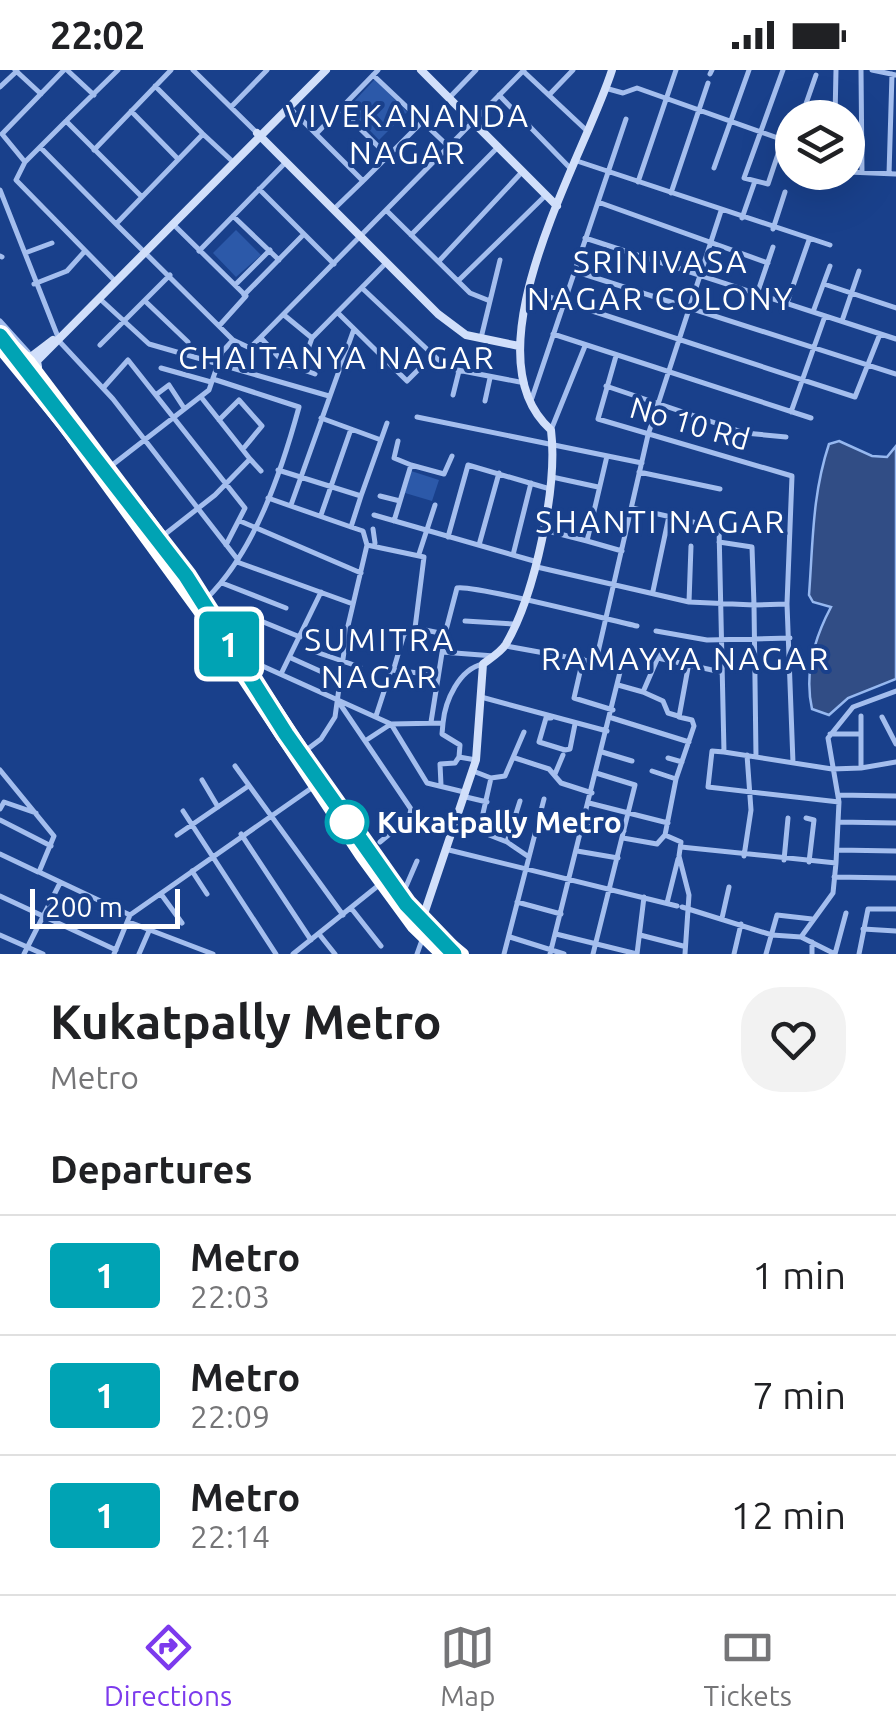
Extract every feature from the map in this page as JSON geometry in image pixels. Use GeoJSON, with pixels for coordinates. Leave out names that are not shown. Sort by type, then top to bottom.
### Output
{"type":"FeatureCollection","features":[{"type":"Feature","properties":{"kind":"highway"},"geometry":{"type":"LineString","coordinates":[[0,332],[28,356],[162,537],[313,787],[381,884],[441,954]]}},
{"type":"Feature","properties":{"kind":"highway"},"geometry":{"type":"LineString","coordinates":[[0,348],[201,599],[422,920],[463,954]]}},
{"type":"Feature","properties":{"kind":"street"},"geometry":{"type":"LineString","coordinates":[[25,162],[2,134],[41,94],[66,70],[94,95]]}},
{"type":"Feature","properties":{"kind":"street"},"geometry":{"type":"LineString","coordinates":[[114,280],[16,180],[25,162],[117,70]]}},
{"type":"Feature","properties":{"kind":"street"},"geometry":{"type":"LineString","coordinates":[[94,150],[171,70]]}},
{"type":"Feature","properties":{"kind":"street"},"geometry":{"type":"LineString","coordinates":[[192,70],[438,314],[463,333],[519,346]]}},
{"type":"Feature","properties":{"kind":"street"},"geometry":{"type":"LineString","coordinates":[[249,70],[258,79]]}},
{"type":"Feature","properties":{"kind":"street"},"geometry":{"type":"LineString","coordinates":[[231,107],[267,70]]}},
{"type":"Feature","properties":{"kind":"street"},"geometry":{"type":"LineString","coordinates":[[59,401],[37,361],[323,70]]}},
{"type":"Feature","properties":{"kind":"street"},"geometry":{"type":"LineString","coordinates":[[0,321],[28,356],[58,339],[323,70]]}},
{"type":"Feature","properties":{"kind":"street"},"geometry":{"type":"LineString","coordinates":[[421,70],[558,206]]}},
{"type":"Feature","properties":{"kind":"street"},"geometry":{"type":"LineString","coordinates":[[40,147],[245,348],[261,338],[524,70],[585,129]]}},
{"type":"Feature","properties":{"kind":"street"},"geometry":{"type":"LineString","coordinates":[[549,95],[574,70]]}},
{"type":"Feature","properties":{"kind":"street"},"geometry":{"type":"LineString","coordinates":[[442,786],[438,782],[438,766],[458,762],[460,758],[460,745],[442,734],[455,686],[472,667],[483,664],[506,646],[534,564],[552,478],[552,442],[551,430],[526,383],[519,326],[585,129],[612,70]]}},
{"type":"Feature","properties":{"kind":"street"},"geometry":{"type":"LineString","coordinates":[[638,182],[676,70]]}},
{"type":"Feature","properties":{"kind":"street"},"geometry":{"type":"LineString","coordinates":[[714,168],[749,70]]}},
{"type":"Feature","properties":{"kind":"street"},"geometry":{"type":"LineString","coordinates":[[775,164],[768,184],[743,174],[784,70]]}},
{"type":"Feature","properties":{"kind":"street"},"geometry":{"type":"LineString","coordinates":[[835,100],[836,70]]}},
{"type":"Feature","properties":{"kind":"street"},"geometry":{"type":"LineString","coordinates":[[862,70],[862,100]]}},
{"type":"Feature","properties":{"kind":"street"},"geometry":{"type":"LineString","coordinates":[[865,173],[892,174],[894,74],[872,70]]}},
{"type":"Feature","properties":{"kind":"street"},"geometry":{"type":"LineString","coordinates":[[0,87],[16,71],[41,94]]}},
{"type":"Feature","properties":{"kind":"street"},"geometry":{"type":"LineString","coordinates":[[450,97],[474,71]]}},
{"type":"Feature","properties":{"kind":"street"},"geometry":{"type":"LineString","coordinates":[[316,134],[375,73],[448,146]]}},
{"type":"Feature","properties":{"kind":"street"},"geometry":{"type":"LineString","coordinates":[[807,100],[816,75]]}},
{"type":"Feature","properties":{"kind":"street"},"geometry":{"type":"LineString","coordinates":[[671,193],[708,83]]}},
{"type":"Feature","properties":{"kind":"street"},"geometry":{"type":"LineString","coordinates":[[155,86],[231,160]]}},
{"type":"Feature","properties":{"kind":"street"},"geometry":{"type":"LineString","coordinates":[[605,88],[622,93],[637,88],[775,136]]}},
{"type":"Feature","properties":{"kind":"street"},"geometry":{"type":"LineString","coordinates":[[499,95],[573,165],[608,172],[830,245]]}},
{"type":"Feature","properties":{"kind":"street"},"geometry":{"type":"LineString","coordinates":[[289,107],[363,181]]}},
{"type":"Feature","properties":{"kind":"street"},"geometry":{"type":"LineString","coordinates":[[340,109],[388,156]]}},
{"type":"Feature","properties":{"kind":"street"},"geometry":{"type":"LineString","coordinates":[[131,111],[178,160]]}},
{"type":"Feature","properties":{"kind":"street"},"geometry":{"type":"LineString","coordinates":[[532,398],[626,119]]}},
{"type":"Feature","properties":{"kind":"street"},"geometry":{"type":"LineString","coordinates":[[66,122],[142,197]]}},
{"type":"Feature","properties":{"kind":"street"},"geometry":{"type":"LineString","coordinates":[[334,209],[422,122]]}},
{"type":"Feature","properties":{"kind":"street"},"geometry":{"type":"LineString","coordinates":[[116,224],[203,134]]}},
{"type":"Feature","properties":{"kind":"street"},"geometry":{"type":"LineString","coordinates":[[411,235],[499,146]]}},
{"type":"Feature","properties":{"kind":"street"},"geometry":{"type":"LineString","coordinates":[[199,251],[286,162]]}},
{"type":"Feature","properties":{"kind":"street"},"geometry":{"type":"LineString","coordinates":[[438,261],[523,171]]}},
{"type":"Feature","properties":{"kind":"street"},"geometry":{"type":"LineString","coordinates":[[742,218],[755,181]]}},
{"type":"Feature","properties":{"kind":"street"},"geometry":{"type":"LineString","coordinates":[[259,189],[334,264]]}},
{"type":"Feature","properties":{"kind":"street"},"geometry":{"type":"LineString","coordinates":[[0,190],[58,339],[146,439],[237,561],[353,604]]}},
{"type":"Feature","properties":{"kind":"street"},"geometry":{"type":"LineString","coordinates":[[773,229],[785,192]]}},
{"type":"Feature","properties":{"kind":"street"},"geometry":{"type":"LineString","coordinates":[[458,281],[546,195]]}},
{"type":"Feature","properties":{"kind":"street"},"geometry":{"type":"LineString","coordinates":[[598,202],[768,262]]}},
{"type":"Feature","properties":{"kind":"street"},"geometry":{"type":"LineString","coordinates":[[386,211],[470,293],[490,301]]}},
{"type":"Feature","properties":{"kind":"street"},"geometry":{"type":"LineString","coordinates":[[596,661],[648,435],[721,211]]}},
{"type":"Feature","properties":{"kind":"street"},"geometry":{"type":"LineString","coordinates":[[233,216],[279,260]]}},
{"type":"Feature","properties":{"kind":"street"},"geometry":{"type":"LineString","coordinates":[[173,224],[244,295]]}},
{"type":"Feature","properties":{"kind":"street"},"geometry":{"type":"LineString","coordinates":[[219,326],[304,234]]}},
{"type":"Feature","properties":{"kind":"street"},"geometry":{"type":"LineString","coordinates":[[585,238],[896,337]]}},
{"type":"Feature","properties":{"kind":"street"},"geometry":{"type":"LineString","coordinates":[[787,304],[809,240]]}},
{"type":"Feature","properties":{"kind":"street"},"geometry":{"type":"LineString","coordinates":[[25,253],[52,243]]}},
{"type":"Feature","properties":{"kind":"street"},"geometry":{"type":"LineString","coordinates":[[757,294],[774,248]]}},
{"type":"Feature","properties":{"kind":"street"},"geometry":{"type":"LineString","coordinates":[[235,286],[270,250]]}},
{"type":"Feature","properties":{"kind":"street"},"geometry":{"type":"LineString","coordinates":[[34,284],[67,271],[85,251]]}},
{"type":"Feature","properties":{"kind":"street"},"geometry":{"type":"LineString","coordinates":[[481,338],[500,260]]}},
{"type":"Feature","properties":{"kind":"street"},"geometry":{"type":"LineString","coordinates":[[301,369],[312,338],[386,262]]}},
{"type":"Feature","properties":{"kind":"street"},"geometry":{"type":"LineString","coordinates":[[814,312],[830,266]]}},
{"type":"Feature","properties":{"kind":"street"},"geometry":{"type":"LineString","coordinates":[[574,271],[896,374]]}},
{"type":"Feature","properties":{"kind":"street"},"geometry":{"type":"LineString","coordinates":[[842,322],[859,271]]}},
{"type":"Feature","properties":{"kind":"street"},"geometry":{"type":"LineString","coordinates":[[100,345],[170,276]]}},
{"type":"Feature","properties":{"kind":"street"},"geometry":{"type":"LineString","coordinates":[[824,284],[896,308]]}},
{"type":"Feature","properties":{"kind":"street"},"geometry":{"type":"LineString","coordinates":[[362,288],[432,357],[459,371],[526,383]]}},
{"type":"Feature","properties":{"kind":"street"},"geometry":{"type":"LineString","coordinates":[[528,290],[856,396],[880,334]]}},
{"type":"Feature","properties":{"kind":"street"},"geometry":{"type":"LineString","coordinates":[[100,299],[148,344],[329,396]]}},
{"type":"Feature","properties":{"kind":"street"},"geometry":{"type":"LineString","coordinates":[[145,302],[188,342]]}},
{"type":"Feature","properties":{"kind":"street"},"geometry":{"type":"LineString","coordinates":[[338,313],[407,381],[432,357]]}},
{"type":"Feature","properties":{"kind":"street"},"geometry":{"type":"LineString","coordinates":[[284,315],[312,338]]}},
{"type":"Feature","properties":{"kind":"street"},"geometry":{"type":"LineString","coordinates":[[791,412],[825,316]]}},
{"type":"Feature","properties":{"kind":"street"},"geometry":{"type":"LineString","coordinates":[[290,505],[354,329]]}},
{"type":"Feature","properties":{"kind":"street"},"geometry":{"type":"LineString","coordinates":[[553,334],[811,418]]}},
{"type":"Feature","properties":{"kind":"street"},"geometry":{"type":"LineString","coordinates":[[261,338],[285,364],[315,374]]}},
{"type":"Feature","properties":{"kind":"street"},"geometry":{"type":"LineString","coordinates":[[108,468],[201,396],[233,340]]}},
{"type":"Feature","properties":{"kind":"street"},"geometry":{"type":"LineString","coordinates":[[551,430],[586,346]]}},
{"type":"Feature","properties":{"kind":"street","name":"No 10 Rd"},"geometry":{"type":"LineString","coordinates":[[616,356],[598,419],[792,476],[787,604]]}},
{"type":"Feature","properties":{"kind":"street"},"geometry":{"type":"LineString","coordinates":[[103,387],[128,360],[157,394],[245,508],[226,545]]}},
{"type":"Feature","properties":{"kind":"street"},"geometry":{"type":"LineString","coordinates":[[161,368],[299,405],[268,498],[237,561],[222,582],[201,599]]}},
{"type":"Feature","properties":{"kind":"street"},"geometry":{"type":"LineString","coordinates":[[453,395],[459,371]]}},
{"type":"Feature","properties":{"kind":"street"},"geometry":{"type":"LineString","coordinates":[[485,401],[490,378]]}},
{"type":"Feature","properties":{"kind":"street"},"geometry":{"type":"LineString","coordinates":[[157,394],[169,385],[184,409]]}},
{"type":"Feature","properties":{"kind":"street"},"geometry":{"type":"LineString","coordinates":[[606,386],[719,425],[786,436]]}},
{"type":"Feature","properties":{"kind":"street"},"geometry":{"type":"LineString","coordinates":[[201,396],[261,471]]}},
{"type":"Feature","properties":{"kind":"street"},"geometry":{"type":"LineString","coordinates":[[219,420],[239,400],[262,426],[242,450]]}},
{"type":"Feature","properties":{"kind":"street"},"geometry":{"type":"LineString","coordinates":[[417,417],[642,462]]}},
{"type":"Feature","properties":{"kind":"street"},"geometry":{"type":"LineString","coordinates":[[321,418],[381,440]]}},
{"type":"Feature","properties":{"kind":"street"},"geometry":{"type":"LineString","coordinates":[[351,527],[387,423]]}},
{"type":"Feature","properties":{"kind":"street"},"geometry":{"type":"LineString","coordinates":[[320,515],[351,429]]}},
{"type":"Feature","properties":{"kind":"street"},"geometry":{"type":"LineString","coordinates":[[398,440],[394,458],[411,465],[446,474],[452,456]]}},
{"type":"Feature","properties":{"kind":"street"},"geometry":{"type":"LineString","coordinates":[[587,541],[607,456]]}},
{"type":"Feature","properties":{"kind":"street"},"geometry":{"type":"LineString","coordinates":[[162,537],[227,484],[250,459]]}},
{"type":"Feature","properties":{"kind":"street"},"geometry":{"type":"LineString","coordinates":[[394,521],[411,465]]}},
{"type":"Feature","properties":{"kind":"street"},"geometry":{"type":"LineString","coordinates":[[448,537],[465,468],[500,473],[550,489]]}},
{"type":"Feature","properties":{"kind":"street"},"geometry":{"type":"LineString","coordinates":[[278,470],[361,496]]}},
{"type":"Feature","properties":{"kind":"street"},"geometry":{"type":"LineString","coordinates":[[638,472],[720,489]]}},
{"type":"Feature","properties":{"kind":"street"},"geometry":{"type":"LineString","coordinates":[[479,545],[500,473]]}},
{"type":"Feature","properties":{"kind":"street"},"geometry":{"type":"LineString","coordinates":[[552,478],[598,487]]}},
{"type":"Feature","properties":{"kind":"street"},"geometry":{"type":"LineString","coordinates":[[513,556],[532,483]]}},
{"type":"Feature","properties":{"kind":"street"},"geometry":{"type":"LineString","coordinates":[[380,496],[400,502]]}},
{"type":"Feature","properties":{"kind":"street"},"geometry":{"type":"LineString","coordinates":[[268,498],[363,531],[367,544],[342,662],[335,717],[321,739],[304,752]]}},
{"type":"Feature","properties":{"kind":"street"},"geometry":{"type":"LineString","coordinates":[[372,528],[374,543],[418,554],[423,551],[435,506]]}},
{"type":"Feature","properties":{"kind":"street"},"geometry":{"type":"LineString","coordinates":[[632,508],[719,528],[724,752]]}},
{"type":"Feature","properties":{"kind":"street"},"geometry":{"type":"LineString","coordinates":[[374,516],[534,564],[689,602],[787,604],[793,763]]}},
{"type":"Feature","properties":{"kind":"street"},"geometry":{"type":"LineString","coordinates":[[652,592],[668,516]]}},
{"type":"Feature","properties":{"kind":"street"},"geometry":{"type":"LineString","coordinates":[[240,521],[361,573]]}},
{"type":"Feature","properties":{"kind":"street"},"geometry":{"type":"LineString","coordinates":[[541,530],[622,550]]}},
{"type":"Feature","properties":{"kind":"street"},"geometry":{"type":"LineString","coordinates":[[718,542],[752,547],[756,757]]}},
{"type":"Feature","properties":{"kind":"street"},"geometry":{"type":"LineString","coordinates":[[367,544],[424,558],[415,628]]}},
{"type":"Feature","properties":{"kind":"street"},"geometry":{"type":"LineString","coordinates":[[689,602],[690,546]]}},
{"type":"Feature","properties":{"kind":"street"},"geometry":{"type":"LineString","coordinates":[[222,582],[286,608]]}},
{"type":"Feature","properties":{"kind":"street"},"geometry":{"type":"LineString","coordinates":[[431,722],[444,634],[457,588],[468,585],[523,602],[637,626]]}},
{"type":"Feature","properties":{"kind":"street"},"geometry":{"type":"LineString","coordinates":[[282,674],[321,592]]}},
{"type":"Feature","properties":{"kind":"street"},"geometry":{"type":"LineString","coordinates":[[256,619],[301,637]]}},
{"type":"Feature","properties":{"kind":"street"},"geometry":{"type":"LineString","coordinates":[[465,621],[514,624]]}},
{"type":"Feature","properties":{"kind":"street"},"geometry":{"type":"LineString","coordinates":[[376,716],[404,634],[415,628],[444,634]]}},
{"type":"Feature","properties":{"kind":"street"},"geometry":{"type":"LineString","coordinates":[[656,632],[722,640],[790,638]]}},
{"type":"Feature","properties":{"kind":"street"},"geometry":{"type":"LineString","coordinates":[[506,646],[618,668],[612,714],[551,952]]}},
{"type":"Feature","properties":{"kind":"street"},"geometry":{"type":"LineString","coordinates":[[643,692],[662,648]]}},
{"type":"Feature","properties":{"kind":"street"},"geometry":{"type":"LineString","coordinates":[[316,652],[360,667]]}},
{"type":"Feature","properties":{"kind":"street"},"geometry":{"type":"LineString","coordinates":[[442,652],[494,656]]}},
{"type":"Feature","properties":{"kind":"street"},"geometry":{"type":"LineString","coordinates":[[291,658],[342,680]]}},
{"type":"Feature","properties":{"kind":"street"},"geometry":{"type":"LineString","coordinates":[[658,658],[688,668],[721,672]]}},
{"type":"Feature","properties":{"kind":"street"},"geometry":{"type":"LineString","coordinates":[[583,659],[574,698],[689,742]]}},
{"type":"Feature","properties":{"kind":"street"},"geometry":{"type":"LineString","coordinates":[[246,660],[390,724],[427,783],[487,802]]}},
{"type":"Feature","properties":{"kind":"street"},"geometry":{"type":"LineString","coordinates":[[422,920],[449,850],[476,760],[483,664]]}},
{"type":"Feature","properties":{"kind":"street"},"geometry":{"type":"LineString","coordinates":[[394,668],[437,675]]}},
{"type":"Feature","properties":{"kind":"street"},"geometry":{"type":"LineString","coordinates":[[679,716],[688,668]]}},
{"type":"Feature","properties":{"kind":"street"},"geometry":{"type":"LineString","coordinates":[[564,819],[656,844],[665,835],[676,780],[694,723],[668,713],[662,700],[618,685]]}},
{"type":"Feature","properties":{"kind":"street"},"geometry":{"type":"LineString","coordinates":[[800,937],[833,892],[839,798],[827,743],[830,734],[854,708],[896,691]]}},
{"type":"Feature","properties":{"kind":"street"},"geometry":{"type":"LineString","coordinates":[[481,697],[562,721]]}},
{"type":"Feature","properties":{"kind":"street"},"geometry":{"type":"LineString","coordinates":[[338,701],[410,809],[409,818],[380,842]]}},
{"type":"Feature","properties":{"kind":"street"},"geometry":{"type":"LineString","coordinates":[[861,716],[862,768]]}},
{"type":"Feature","properties":{"kind":"street"},"geometry":{"type":"LineString","coordinates":[[575,724],[569,750],[540,743],[546,717],[607,731]]}},
{"type":"Feature","properties":{"kind":"street"},"geometry":{"type":"LineString","coordinates":[[882,717],[896,744]]}},
{"type":"Feature","properties":{"kind":"street"},"geometry":{"type":"LineString","coordinates":[[365,741],[390,724],[443,723]]}},
{"type":"Feature","properties":{"kind":"street"},"geometry":{"type":"LineString","coordinates":[[473,772],[492,778],[505,776],[524,732]]}},
{"type":"Feature","properties":{"kind":"street"},"geometry":{"type":"LineString","coordinates":[[830,734],[861,734]]}},
{"type":"Feature","properties":{"kind":"street"},"geometry":{"type":"LineString","coordinates":[[896,762],[832,768],[712,751],[708,787],[750,794],[896,796]]}},
{"type":"Feature","properties":{"kind":"street"},"geometry":{"type":"LineString","coordinates":[[602,752],[632,760]]}},
{"type":"Feature","properties":{"kind":"street"},"geometry":{"type":"LineString","coordinates":[[555,774],[563,755]]}},
{"type":"Feature","properties":{"kind":"street"},"geometry":{"type":"LineString","coordinates":[[744,856],[750,794],[747,756]]}},
{"type":"Feature","properties":{"kind":"street"},"geometry":{"type":"LineString","coordinates":[[460,758],[476,760]]}},
{"type":"Feature","properties":{"kind":"street"},"geometry":{"type":"LineString","coordinates":[[515,758],[555,774],[560,783],[592,793]]}},
{"type":"Feature","properties":{"kind":"street"},"geometry":{"type":"LineString","coordinates":[[668,758],[682,762]]}},
{"type":"Feature","properties":{"kind":"street"},"geometry":{"type":"LineString","coordinates":[[234,766],[343,914]]}},
{"type":"Feature","properties":{"kind":"street"},"geometry":{"type":"LineString","coordinates":[[0,770],[54,836],[39,872]]}},
{"type":"Feature","properties":{"kind":"street"},"geometry":{"type":"LineString","coordinates":[[652,771],[676,780]]}},
{"type":"Feature","properties":{"kind":"street"},"geometry":{"type":"LineString","coordinates":[[594,954],[635,783],[596,773]]}},
{"type":"Feature","properties":{"kind":"street"},"geometry":{"type":"LineString","coordinates":[[492,778],[479,831],[507,842],[529,857]]}},
{"type":"Feature","properties":{"kind":"street"},"geometry":{"type":"LineString","coordinates":[[202,780],[218,808]]}},
{"type":"Feature","properties":{"kind":"street"},"geometry":{"type":"LineString","coordinates":[[176,835],[247,787]]}},
{"type":"Feature","properties":{"kind":"street"},"geometry":{"type":"LineString","coordinates":[[0,896],[115,952],[129,919],[211,855],[313,787]]}},
{"type":"Feature","properties":{"kind":"street"},"geometry":{"type":"LineString","coordinates":[[504,954],[544,799]]}},
{"type":"Feature","properties":{"kind":"street"},"geometry":{"type":"LineString","coordinates":[[507,842],[520,801]]}},
{"type":"Feature","properties":{"kind":"street"},"geometry":{"type":"LineString","coordinates":[[0,808],[4,802],[39,814]]}},
{"type":"Feature","properties":{"kind":"street"},"geometry":{"type":"LineString","coordinates":[[588,803],[668,823]]}},
{"type":"Feature","properties":{"kind":"street"},"geometry":{"type":"LineString","coordinates":[[183,811],[276,954]]}},
{"type":"Feature","properties":{"kind":"street"},"geometry":{"type":"LineString","coordinates":[[784,860],[788,818]]}},
{"type":"Feature","properties":{"kind":"street"},"geometry":{"type":"LineString","coordinates":[[806,818],[814,820],[809,862]]}},
{"type":"Feature","properties":{"kind":"street"},"geometry":{"type":"LineString","coordinates":[[0,820],[50,846]]}},
{"type":"Feature","properties":{"kind":"street"},"geometry":{"type":"LineString","coordinates":[[838,822],[896,824]]}},
{"type":"Feature","properties":{"kind":"street"},"geometry":{"type":"LineString","coordinates":[[241,834],[311,940]]}},
{"type":"Feature","properties":{"kind":"street"},"geometry":{"type":"LineString","coordinates":[[665,835],[679,840],[681,846],[666,904]]}},
{"type":"Feature","properties":{"kind":"street"},"geometry":{"type":"LineString","coordinates":[[681,846],[744,856],[836,863]]}},
{"type":"Feature","properties":{"kind":"street"},"geometry":{"type":"LineString","coordinates":[[449,850],[644,897],[772,935],[800,937],[835,954],[846,912]]}},
{"type":"Feature","properties":{"kind":"street"},"geometry":{"type":"LineString","coordinates":[[837,850],[896,851]]}},
{"type":"Feature","properties":{"kind":"street"},"geometry":{"type":"LineString","coordinates":[[577,851],[618,858]]}},
{"type":"Feature","properties":{"kind":"street"},"geometry":{"type":"LineString","coordinates":[[0,868],[3,855],[148,930],[213,954]]}},
{"type":"Feature","properties":{"kind":"street"},"geometry":{"type":"LineString","coordinates":[[679,856],[688,882],[682,907],[684,954]]}},
{"type":"Feature","properties":{"kind":"street"},"geometry":{"type":"LineString","coordinates":[[403,894],[417,860]]}},
{"type":"Feature","properties":{"kind":"street"},"geometry":{"type":"LineString","coordinates":[[191,871],[207,894]]}},
{"type":"Feature","properties":{"kind":"street"},"geometry":{"type":"LineString","coordinates":[[834,876],[896,878]]}},
{"type":"Feature","properties":{"kind":"street"},"geometry":{"type":"LineString","coordinates":[[26,951],[60,883]]}},
{"type":"Feature","properties":{"kind":"street"},"geometry":{"type":"LineString","coordinates":[[293,954],[381,884]]}},
{"type":"Feature","properties":{"kind":"street"},"geometry":{"type":"LineString","coordinates":[[722,918],[729,887]]}},
{"type":"Feature","properties":{"kind":"street"},"geometry":{"type":"LineString","coordinates":[[162,894],[182,923]]}},
{"type":"Feature","properties":{"kind":"street"},"geometry":{"type":"LineString","coordinates":[[556,934],[597,941],[637,954],[644,897]]}},
{"type":"Feature","properties":{"kind":"street"},"geometry":{"type":"LineString","coordinates":[[517,902],[561,914]]}},
{"type":"Feature","properties":{"kind":"street"},"geometry":{"type":"LineString","coordinates":[[351,908],[380,946]]}},
{"type":"Feature","properties":{"kind":"street"},"geometry":{"type":"LineString","coordinates":[[859,954],[868,909],[896,909]]}},
{"type":"Feature","properties":{"kind":"street"},"geometry":{"type":"LineString","coordinates":[[766,954],[780,913],[814,920]]}},
{"type":"Feature","properties":{"kind":"street"},"geometry":{"type":"LineString","coordinates":[[734,954],[740,924]]}},
{"type":"Feature","properties":{"kind":"street"},"geometry":{"type":"LineString","coordinates":[[864,929],[896,931]]}},
{"type":"Feature","properties":{"kind":"street"},"geometry":{"type":"LineString","coordinates":[[139,954],[148,930]]}},
{"type":"Feature","properties":{"kind":"street"},"geometry":{"type":"LineString","coordinates":[[319,934],[335,954]]}},
{"type":"Feature","properties":{"kind":"street"},"geometry":{"type":"LineString","coordinates":[[640,935],[682,946]]}},
{"type":"Feature","properties":{"kind":"street"},"geometry":{"type":"LineString","coordinates":[[0,936],[26,951],[42,954]]}},
{"type":"Feature","properties":{"kind":"street"},"geometry":{"type":"LineString","coordinates":[[509,936],[564,954]]}},
{"type":"Feature","properties":{"kind":"street"},"geometry":{"type":"LineString","coordinates":[[417,954],[423,937]]}},
{"type":"Feature","properties":{"kind":"street"},"geometry":{"type":"LineString","coordinates":[[812,942],[812,954]]}},
{"type":"Feature","properties":{"kind":"shaded area"},"geometry":{"type":"Polygon","coordinates":[[[375,79],[407,112],[379,140],[348,108],[375,79]]]}},
{"type":"Feature","properties":{"kind":"shaded area"},"geometry":{"type":"Polygon","coordinates":[[[236,230],[261,255],[236,277],[213,253],[236,230]]]}},
{"type":"Feature","properties":{"kind":"shaded area"},"geometry":{"type":"Polygon","coordinates":[[[839,441],[872,456],[887,457],[896,446],[896,679],[848,698],[829,715],[812,709],[809,682],[816,643],[831,607],[813,602],[809,595],[819,482],[829,444],[839,441]]]}},
{"type":"Feature","properties":{"kind":"shaded area"},"geometry":{"type":"Polygon","coordinates":[[[411,471],[439,480],[432,501],[405,493],[411,471]]]}},
{"type":"Feature","properties":{"kind":"railway"},"geometry":{"type":"LineString","coordinates":[[0,336],[186,577],[286,734],[406,904],[454,954]]}},
{"type":"Feature","properties":{"kind":"metro line","name":"1"},"geometry":{"type":"LineString","coordinates":[[0,336],[186,576],[286,734],[406,904],[454,954]]}},
{"type":"Feature","properties":{"kind":"place","name":"Kukatpally Metro"},"geometry":{"type":"Point","coordinates":[347,822]}},
{"type":"Feature","properties":{"kind":"district","name":"VIVEKANANDA NAGAR"},"geometry":{"type":"Point","coordinates":[408,134]}},
{"type":"Feature","properties":{"kind":"district","name":"SRINIVASA NAGAR COLONY"},"geometry":{"type":"Point","coordinates":[661,280]}},
{"type":"Feature","properties":{"kind":"district","name":"CHAITANYA NAGAR"},"geometry":{"type":"Point","coordinates":[337,357]}},
{"type":"Feature","properties":{"kind":"district","name":"SHANTI NAGAR"},"geometry":{"type":"Point","coordinates":[661,521]}},
{"type":"Feature","properties":{"kind":"district","name":"SUMITRA NAGAR"},"geometry":{"type":"Point","coordinates":[380,658]}},
{"type":"Feature","properties":{"kind":"district","name":"RAMAYYA NAGAR"},"geometry":{"type":"Point","coordinates":[686,658]}}]}
